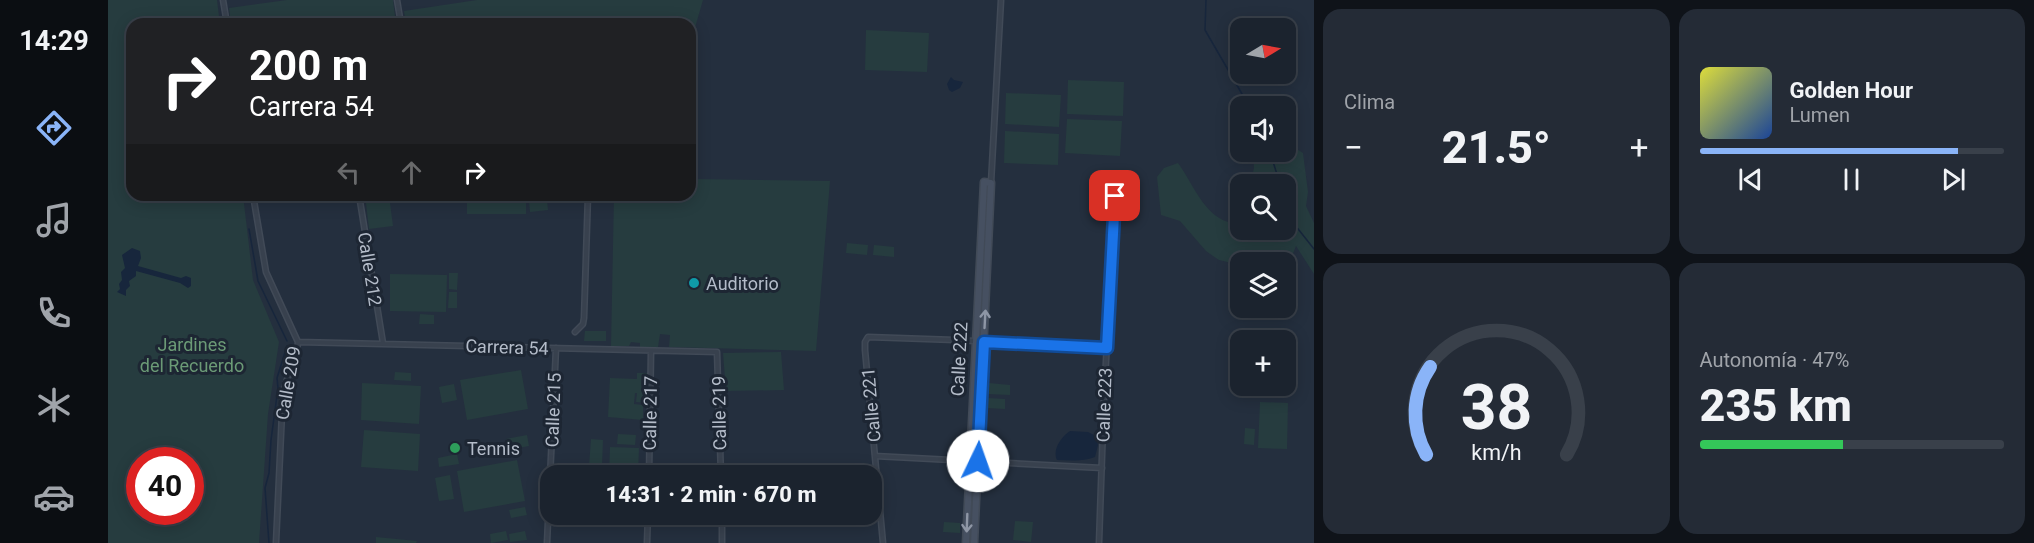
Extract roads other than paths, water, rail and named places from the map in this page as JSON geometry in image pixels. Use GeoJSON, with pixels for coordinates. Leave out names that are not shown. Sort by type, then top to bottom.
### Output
{"type":"FeatureCollection","features":[{"type":"Feature","properties":{"kind":"street"},"geometry":{"type":"LineString","coordinates":[[223,0],[226,18]]}},
{"type":"Feature","properties":{"kind":"street"},"geometry":{"type":"LineString","coordinates":[[397,0],[400,18]]}},
{"type":"Feature","properties":{"kind":"street","name":"Calle 222"},"geometry":{"type":"LineString","coordinates":[[966,543],[975,342],[1001,0]]}},
{"type":"Feature","properties":{"kind":"street","name":"Calle 222"},"geometry":{"type":"LineString","coordinates":[[974,543],[984,342],[987,182]]}},
{"type":"Feature","properties":{"kind":"street","name":"Calle 223"},"geometry":{"type":"LineString","coordinates":[[1100,543],[1115,196]]}},
{"type":"Feature","properties":{"kind":"street","name":"Calle 209"},"geometry":{"type":"LineString","coordinates":[[254,201],[266,272],[298,342],[283,391],[276,543]]}},
{"type":"Feature","properties":{"kind":"street","name":"Calle 212"},"geometry":{"type":"LineString","coordinates":[[360,201],[382,343]]}},
{"type":"Feature","properties":{"kind":"street"},"geometry":{"type":"LineString","coordinates":[[575,332],[583,324],[584,318],[588,201]]}},
{"type":"Feature","properties":{"kind":"street","name":"Calle 221"},"geometry":{"type":"LineString","coordinates":[[883,543],[865,350],[866,339],[871,336],[975,342]]}},
{"type":"Feature","properties":{"kind":"street","name":"Carrera 54"},"geometry":{"type":"LineString","coordinates":[[298,342],[717,352]]}},
{"type":"Feature","properties":{"kind":"street"},"geometry":{"type":"LineString","coordinates":[[975,342],[1107,348]]}},
{"type":"Feature","properties":{"kind":"street","name":"Calle 215"},"geometry":{"type":"LineString","coordinates":[[547,543],[556,348]]}},
{"type":"Feature","properties":{"kind":"street","name":"Calle 217"},"geometry":{"type":"LineString","coordinates":[[649,465],[651,351]]}},
{"type":"Feature","properties":{"kind":"street","name":"Calle 219"},"geometry":{"type":"LineString","coordinates":[[717,352],[721,465]]}},
{"type":"Feature","properties":{"kind":"street"},"geometry":{"type":"LineString","coordinates":[[875,456],[1102,468]]}},
{"type":"Feature","properties":{"kind":"street"},"geometry":{"type":"LineString","coordinates":[[647,543],[648,525]]}},
{"type":"Feature","properties":{"kind":"street"},"geometry":{"type":"LineString","coordinates":[[722,525],[722,543]]}},
{"type":"Feature","properties":{"kind":"water"},"geometry":{"type":"Polygon","coordinates":[[[951,77],[963,82],[960,88],[952,92],[947,84],[951,77]]]}},
{"type":"Feature","properties":{"kind":"water"},"geometry":{"type":"Polygon","coordinates":[[[132,248],[140,251],[141,258],[138,266],[181,278],[186,276],[191,278],[191,286],[188,288],[180,283],[136,271],[136,276],[129,281],[130,286],[126,290],[126,296],[117,292],[122,280],[121,272],[125,268],[122,255],[132,248]]]}},
{"type":"Feature","properties":{"kind":"water"},"geometry":{"type":"Polygon","coordinates":[[[1070,431],[1088,432],[1096,436],[1098,445],[1095,457],[1081,460],[1057,460],[1058,444],[1070,431]]]}},
{"type":"Feature","properties":{"kind":"waterway"},"geometry":{"type":"LineString","coordinates":[[1206,0],[1205,30],[1243,96]]}},
{"type":"Feature","properties":{"kind":"waterway"},"geometry":{"type":"LineString","coordinates":[[1273,162],[1277,174]]}},
{"type":"Feature","properties":{"kind":"waterway"},"geometry":{"type":"LineString","coordinates":[[1296,226],[1314,249]]}},
{"type":"Feature","properties":{"kind":"waterway"},"geometry":{"type":"LineString","coordinates":[[249,229],[258,281],[287,341]]}},
{"type":"Feature","properties":{"kind":"waterway"},"geometry":{"type":"LineString","coordinates":[[269,543],[265,488],[269,473],[278,388],[277,378],[287,346]]}},
{"type":"Feature","properties":{"kind":"place","name":"Auditorio"},"geometry":{"type":"Point","coordinates":[694,283]}},
{"type":"Feature","properties":{"kind":"place","name":"Tennis"},"geometry":{"type":"Point","coordinates":[455,448]}},
{"type":"Feature","properties":{"kind":"park label","name":"Jardines del Recuerdo"},"geometry":{"type":"Point","coordinates":[192,354]}}]}
